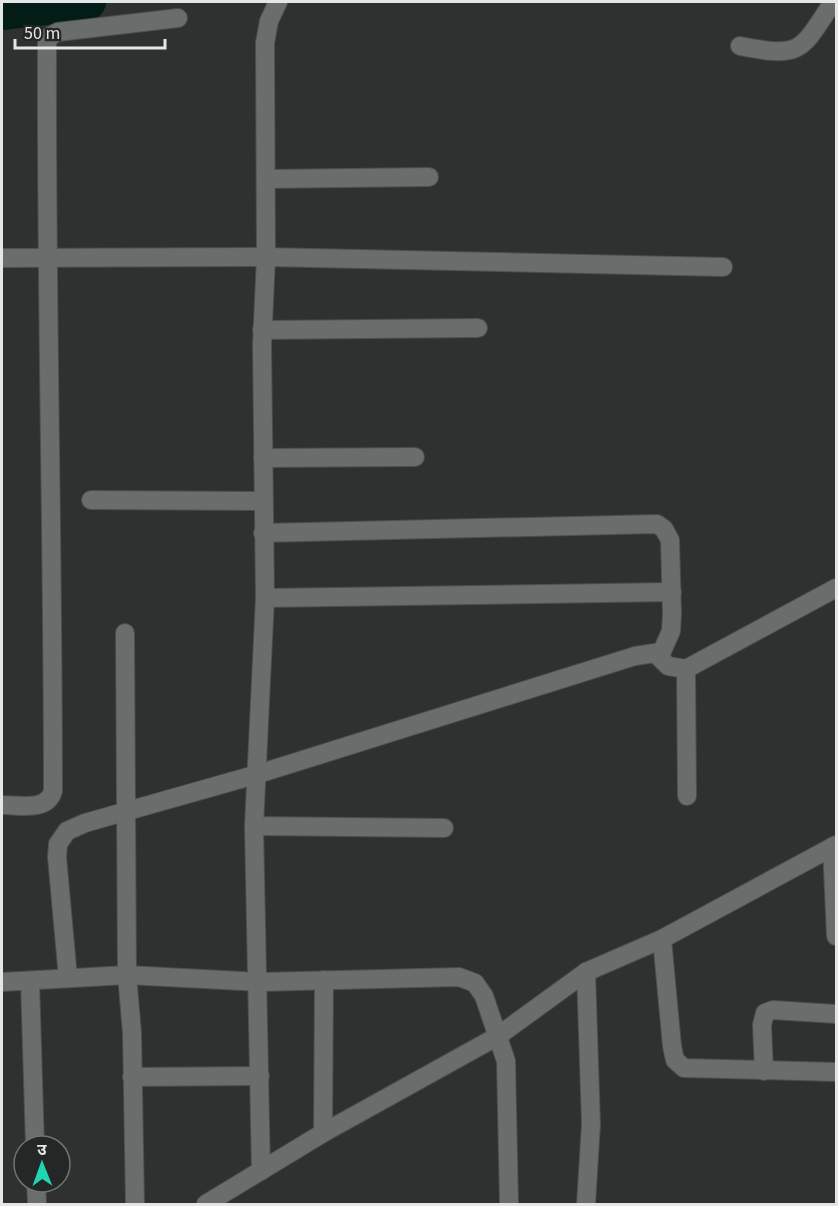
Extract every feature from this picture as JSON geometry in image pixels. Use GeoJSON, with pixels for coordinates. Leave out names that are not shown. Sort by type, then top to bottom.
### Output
{"type":"FeatureCollection","features":[{"type":"Feature","properties":{"kind":"street"},"geometry":{"type":"LineString","coordinates":[[261,1171],[260,982],[254,826],[265,598],[262,330],[266,257],[265,43],[269,21],[278,2]]}},
{"type":"Feature","properties":{"kind":"street"},"geometry":{"type":"LineString","coordinates":[[740,46],[778,53],[793,51],[805,44],[833,2]]}},
{"type":"Feature","properties":{"kind":"street"},"geometry":{"type":"LineString","coordinates":[[2,805],[45,804],[51,799],[53,791],[53,519],[46,257],[47,43],[50,36],[72,29],[178,18]]}},
{"type":"Feature","properties":{"kind":"street"},"geometry":{"type":"LineString","coordinates":[[266,178],[429,177]]}},
{"type":"Feature","properties":{"kind":"street"},"geometry":{"type":"LineString","coordinates":[[2,258],[266,257],[723,267]]}},
{"type":"Feature","properties":{"kind":"street"},"geometry":{"type":"LineString","coordinates":[[262,330],[478,328]]}},
{"type":"Feature","properties":{"kind":"street"},"geometry":{"type":"LineString","coordinates":[[263,458],[415,457]]}},
{"type":"Feature","properties":{"kind":"street"},"geometry":{"type":"LineString","coordinates":[[91,500],[263,501]]}},
{"type":"Feature","properties":{"kind":"street"},"geometry":{"type":"LineString","coordinates":[[263,533],[657,524],[664,529],[669,540],[672,592],[671,631],[660,656]]}},
{"type":"Feature","properties":{"kind":"street"},"geometry":{"type":"LineString","coordinates":[[68,978],[58,844],[67,831],[127,810],[258,774],[649,652],[660,656],[669,666],[686,669],[837,588]]}},
{"type":"Feature","properties":{"kind":"street"},"geometry":{"type":"LineString","coordinates":[[265,598],[672,592]]}},
{"type":"Feature","properties":{"kind":"street"},"geometry":{"type":"LineString","coordinates":[[125,633],[127,975],[132,1033],[135,1204]]}},
{"type":"Feature","properties":{"kind":"street"},"geometry":{"type":"LineString","coordinates":[[686,669],[687,796]]}},
{"type":"Feature","properties":{"kind":"street"},"geometry":{"type":"LineString","coordinates":[[254,826],[444,828]]}},
{"type":"Feature","properties":{"kind":"street"},"geometry":{"type":"LineString","coordinates":[[206,1204],[323,1133],[498,1036],[586,972],[662,939],[835,846],[837,936]]}},
{"type":"Feature","properties":{"kind":"street"},"geometry":{"type":"LineString","coordinates":[[662,939],[675,1060],[684,1068],[837,1072]]}},
{"type":"Feature","properties":{"kind":"street"},"geometry":{"type":"LineString","coordinates":[[586,972],[591,1124],[586,1204]]}},
{"type":"Feature","properties":{"kind":"street"},"geometry":{"type":"LineString","coordinates":[[2,982],[127,975],[260,982],[459,977],[475,983],[484,996],[506,1061],[509,1204]]}},
{"type":"Feature","properties":{"kind":"street"},"geometry":{"type":"LineString","coordinates":[[323,1133],[324,980]]}},
{"type":"Feature","properties":{"kind":"street"},"geometry":{"type":"LineString","coordinates":[[30,981],[35,1134]]}},
{"type":"Feature","properties":{"kind":"street"},"geometry":{"type":"LineString","coordinates":[[764,1071],[762,1025],[765,1013],[773,1010],[837,1014]]}},
{"type":"Feature","properties":{"kind":"street"},"geometry":{"type":"LineString","coordinates":[[132,1077],[260,1076]]}},
{"type":"Feature","properties":{"kind":"waterway"},"geometry":{"type":"LineString","coordinates":[[2,12],[88,2]]}}]}
